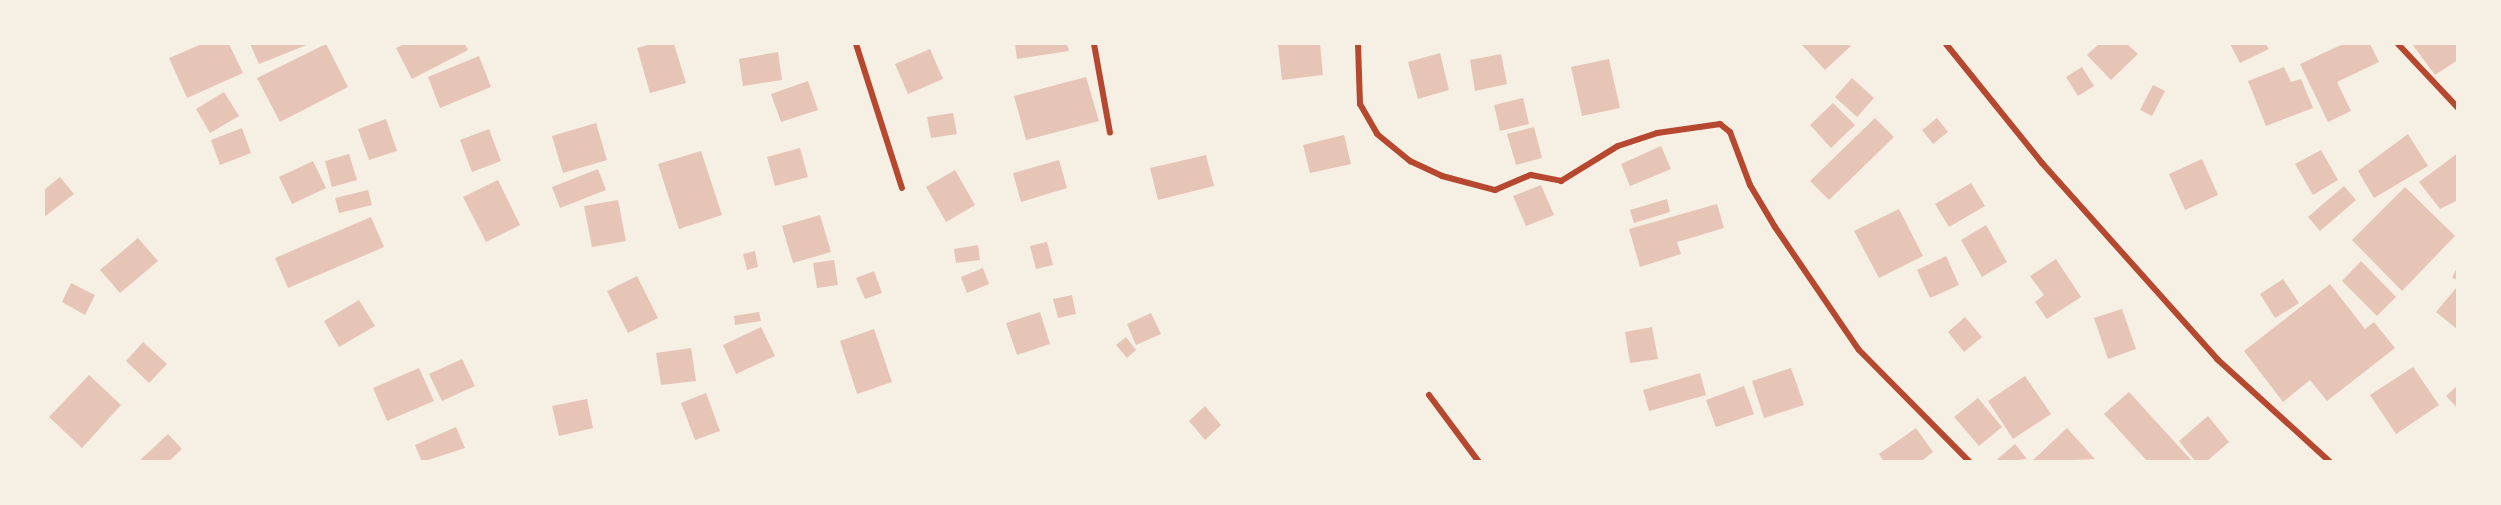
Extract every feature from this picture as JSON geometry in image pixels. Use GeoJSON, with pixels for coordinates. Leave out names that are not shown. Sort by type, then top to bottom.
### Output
{"type":"FeatureCollection","features":[{"type":"Feature","properties":{"kind":"street"},"geometry":{"type":"LineString","coordinates":[[856,44],[863,78],[902,188]]}},
{"type":"Feature","properties":{"kind":"street"},"geometry":{"type":"LineString","coordinates":[[1094,44],[1110,133]]}},
{"type":"Feature","properties":{"kind":"street"},"geometry":{"type":"LineString","coordinates":[[1358,44],[1360,104],[1377,134],[1410,161],[1442,176],[1496,190],[1531,175],[1561,181],[1618,146],[1657,133],[1720,124],[1730,132],[1750,185],[1775,227],[1859,350],[1970,462]]}},
{"type":"Feature","properties":{"kind":"street"},"geometry":{"type":"LineString","coordinates":[[1947,44],[2042,163],[2217,359],[2330,462]]}},
{"type":"Feature","properties":{"kind":"street"},"geometry":{"type":"LineString","coordinates":[[2398,44],[2457,108]]}},
{"type":"Feature","properties":{"kind":"street"},"geometry":{"type":"LineString","coordinates":[[1429,395],[1479,462]]}},
{"type":"Feature","properties":{"kind":"building"},"geometry":{"type":"Polygon","coordinates":[[[202,44],[229,44],[243,73],[187,98],[169,58],[202,44]]]}},
{"type":"Feature","properties":{"kind":"building"},"geometry":{"type":"Polygon","coordinates":[[[250,44],[309,44],[259,64],[250,44]]]}},
{"type":"Feature","properties":{"kind":"building"},"geometry":{"type":"Polygon","coordinates":[[[326,44],[348,87],[280,122],[257,78],[326,44]]]}},
{"type":"Feature","properties":{"kind":"building"},"geometry":{"type":"Polygon","coordinates":[[[405,44],[465,44],[468,50],[412,79],[396,48],[405,44]]]}},
{"type":"Feature","properties":{"kind":"building"},"geometry":{"type":"Polygon","coordinates":[[[651,44],[674,44],[686,83],[650,93],[637,48],[651,44]]]}},
{"type":"Feature","properties":{"kind":"building"},"geometry":{"type":"Polygon","coordinates":[[[1015,44],[1067,44],[1069,51],[1017,59],[1015,44]]]}},
{"type":"Feature","properties":{"kind":"building"},"geometry":{"type":"Polygon","coordinates":[[[1278,44],[1320,44],[1323,75],[1282,80],[1278,44]]]}},
{"type":"Feature","properties":{"kind":"building"},"geometry":{"type":"Polygon","coordinates":[[[1801,44],[1849,44],[1851,46],[1825,70],[1801,44]]]}},
{"type":"Feature","properties":{"kind":"building"},"geometry":{"type":"Polygon","coordinates":[[[2099,44],[2127,44],[2138,54],[2111,80],[2087,55],[2099,44]]]}},
{"type":"Feature","properties":{"kind":"building"},"geometry":{"type":"Polygon","coordinates":[[[2230,44],[2266,44],[2269,49],[2240,63],[2230,44]]]}},
{"type":"Feature","properties":{"kind":"building"},"geometry":{"type":"Polygon","coordinates":[[[2343,44],[2370,44],[2379,62],[2337,82],[2351,111],[2328,122],[2300,64],[2343,44]]]}},
{"type":"Feature","properties":{"kind":"building"},"geometry":{"type":"Polygon","coordinates":[[[2412,44],[2458,44],[2458,60],[2435,75],[2412,44]]]}},
{"type":"Feature","properties":{"kind":"building"},"geometry":{"type":"Polygon","coordinates":[[[930,49],[943,79],[908,94],[895,64],[930,49]]]}},
{"type":"Feature","properties":{"kind":"building"},"geometry":{"type":"Polygon","coordinates":[[[778,52],[782,80],[743,86],[739,59],[778,52]]]}},
{"type":"Feature","properties":{"kind":"building"},"geometry":{"type":"Polygon","coordinates":[[[1440,53],[1449,90],[1418,99],[1408,62],[1440,53]]]}},
{"type":"Feature","properties":{"kind":"building"},"geometry":{"type":"Polygon","coordinates":[[[1501,54],[1507,84],[1475,91],[1470,60],[1501,54]]]}},
{"type":"Feature","properties":{"kind":"building"},"geometry":{"type":"Polygon","coordinates":[[[479,56],[491,87],[440,108],[428,77],[479,56]]]}},
{"type":"Feature","properties":{"kind":"building"},"geometry":{"type":"Polygon","coordinates":[[[1609,59],[1620,108],[1582,116],[1571,67],[1609,59]]]}},
{"type":"Feature","properties":{"kind":"building"},"geometry":{"type":"Polygon","coordinates":[[[2082,67],[2094,86],[2078,96],[2066,77],[2082,67]]]}},
{"type":"Feature","properties":{"kind":"building"},"geometry":{"type":"Polygon","coordinates":[[[2284,67],[2291,82],[2301,79],[2313,108],[2266,126],[2248,81],[2284,67]]]}},
{"type":"Feature","properties":{"kind":"building"},"geometry":{"type":"Polygon","coordinates":[[[1086,77],[1099,121],[1026,140],[1014,96],[1086,77]]]}},
{"type":"Feature","properties":{"kind":"building"},"geometry":{"type":"Polygon","coordinates":[[[1852,78],[1874,98],[1857,117],[1835,97],[1852,78]]]}},
{"type":"Feature","properties":{"kind":"building"},"geometry":{"type":"Polygon","coordinates":[[[808,81],[818,110],[781,122],[771,94],[808,81]]]}},
{"type":"Feature","properties":{"kind":"building"},"geometry":{"type":"Polygon","coordinates":[[[2153,85],[2165,91],[2152,116],[2140,110],[2153,85]]]}},
{"type":"Feature","properties":{"kind":"building"},"geometry":{"type":"Polygon","coordinates":[[[224,92],[239,116],[210,133],[196,109],[224,92]]]}},
{"type":"Feature","properties":{"kind":"building"},"geometry":{"type":"Polygon","coordinates":[[[1523,98],[1529,124],[1500,131],[1494,105],[1523,98]]]}},
{"type":"Feature","properties":{"kind":"building"},"geometry":{"type":"Polygon","coordinates":[[[1833,103],[1855,125],[1831,148],[1810,125],[1833,103]]]}},
{"type":"Feature","properties":{"kind":"building"},"geometry":{"type":"Polygon","coordinates":[[[953,113],[957,134],[931,138],[927,117],[953,113]]]}},
{"type":"Feature","properties":{"kind":"building"},"geometry":{"type":"Polygon","coordinates":[[[1875,118],[1894,137],[1829,200],[1810,181],[1875,118]]]}},
{"type":"Feature","properties":{"kind":"building"},"geometry":{"type":"Polygon","coordinates":[[[1937,118],[1948,132],[1933,144],[1922,130],[1937,118]]]}},
{"type":"Feature","properties":{"kind":"building"},"geometry":{"type":"Polygon","coordinates":[[[386,119],[397,151],[369,160],[358,129],[386,119]]]}},
{"type":"Feature","properties":{"kind":"building"},"geometry":{"type":"Polygon","coordinates":[[[596,123],[607,160],[563,173],[552,136],[596,123]]]}},
{"type":"Feature","properties":{"kind":"building"},"geometry":{"type":"Polygon","coordinates":[[[1534,127],[1542,158],[1516,165],[1507,134],[1534,127]]]}},
{"type":"Feature","properties":{"kind":"building"},"geometry":{"type":"Polygon","coordinates":[[[242,128],[251,153],[220,165],[211,140],[242,128]]]}},
{"type":"Feature","properties":{"kind":"building"},"geometry":{"type":"Polygon","coordinates":[[[489,129],[501,161],[472,172],[460,140],[489,129]]]}},
{"type":"Feature","properties":{"kind":"building"},"geometry":{"type":"Polygon","coordinates":[[[2408,134],[2428,166],[2374,198],[2358,171],[2408,134]]]}},
{"type":"Feature","properties":{"kind":"building"},"geometry":{"type":"Polygon","coordinates":[[[1344,135],[1351,164],[1310,173],[1303,145],[1344,135]]]}},
{"type":"Feature","properties":{"kind":"building"},"geometry":{"type":"Polygon","coordinates":[[[1661,146],[1671,169],[1630,186],[1621,164],[1661,146]]]}},
{"type":"Feature","properties":{"kind":"building"},"geometry":{"type":"Polygon","coordinates":[[[800,148],[808,177],[775,186],[767,157],[800,148]]]}},
{"type":"Feature","properties":{"kind":"building"},"geometry":{"type":"Polygon","coordinates":[[[2321,150],[2338,180],[2313,195],[2295,164],[2321,150]]]}},
{"type":"Feature","properties":{"kind":"building"},"geometry":{"type":"Polygon","coordinates":[[[701,151],[722,215],[679,229],[658,164],[701,151]]]}},
{"type":"Feature","properties":{"kind":"building"},"geometry":{"type":"Polygon","coordinates":[[[2458,153],[2458,200],[2440,209],[2419,182],[2458,153]]]}},
{"type":"Feature","properties":{"kind":"building"},"geometry":{"type":"Polygon","coordinates":[[[349,154],[357,180],[332,187],[325,161],[349,154]]]}},
{"type":"Feature","properties":{"kind":"building"},"geometry":{"type":"Polygon","coordinates":[[[1206,155],[1214,186],[1158,200],[1150,168],[1206,155]]]}},
{"type":"Feature","properties":{"kind":"building"},"geometry":{"type":"Polygon","coordinates":[[[2202,159],[2218,195],[2185,210],[2169,174],[2202,159]]]}},
{"type":"Feature","properties":{"kind":"building"},"geometry":{"type":"Polygon","coordinates":[[[1059,160],[1067,188],[1021,202],[1013,173],[1059,160]]]}},
{"type":"Feature","properties":{"kind":"building"},"geometry":{"type":"Polygon","coordinates":[[[313,161],[326,188],[292,204],[279,177],[313,161]]]}},
{"type":"Feature","properties":{"kind":"building"},"geometry":{"type":"Polygon","coordinates":[[[598,169],[606,190],[560,208],[552,187],[598,169]]]}},
{"type":"Feature","properties":{"kind":"building"},"geometry":{"type":"Polygon","coordinates":[[[955,170],[975,205],[946,222],[926,187],[955,170]]]}},
{"type":"Feature","properties":{"kind":"building"},"geometry":{"type":"Polygon","coordinates":[[[60,177],[74,194],[44,217],[44,190],[60,177]]]}},
{"type":"Feature","properties":{"kind":"building"},"geometry":{"type":"Polygon","coordinates":[[[498,180],[520,225],[486,242],[463,197],[498,180]]]}},
{"type":"Feature","properties":{"kind":"building"},"geometry":{"type":"Polygon","coordinates":[[[1971,183],[1985,206],[1949,227],[1935,204],[1971,183]]]}},
{"type":"Feature","properties":{"kind":"building"},"geometry":{"type":"Polygon","coordinates":[[[1541,185],[1554,215],[1526,226],[1513,196],[1541,185]]]}},
{"type":"Feature","properties":{"kind":"building"},"geometry":{"type":"Polygon","coordinates":[[[2344,186],[2356,200],[2320,231],[2308,217],[2344,186]]]}},
{"type":"Feature","properties":{"kind":"building"},"geometry":{"type":"Polygon","coordinates":[[[2405,187],[2455,236],[2402,291],[2352,240],[2405,187]]]}},
{"type":"Feature","properties":{"kind":"building"},"geometry":{"type":"Polygon","coordinates":[[[368,190],[372,205],[339,213],[335,198],[368,190]]]}},
{"type":"Feature","properties":{"kind":"building"},"geometry":{"type":"Polygon","coordinates":[[[1667,199],[1670,212],[1634,223],[1630,210],[1667,199]]]}},
{"type":"Feature","properties":{"kind":"building"},"geometry":{"type":"Polygon","coordinates":[[[618,200],[626,241],[592,247],[584,206],[618,200]]]}},
{"type":"Feature","properties":{"kind":"building"},"geometry":{"type":"Polygon","coordinates":[[[1717,204],[1724,228],[1677,242],[1681,254],[1640,267],[1629,229],[1717,204]]]}},
{"type":"Feature","properties":{"kind":"building"},"geometry":{"type":"Polygon","coordinates":[[[1899,209],[1923,256],[1879,278],[1854,231],[1899,209]]]}},
{"type":"Feature","properties":{"kind":"building"},"geometry":{"type":"Polygon","coordinates":[[[820,215],[831,252],[793,263],[782,226],[820,215]]]}},
{"type":"Feature","properties":{"kind":"building"},"geometry":{"type":"Polygon","coordinates":[[[371,217],[384,247],[288,288],[275,258],[371,217]]]}},
{"type":"Feature","properties":{"kind":"building"},"geometry":{"type":"Polygon","coordinates":[[[1986,225],[2007,262],[1982,277],[1961,240],[1986,225]]]}},
{"type":"Feature","properties":{"kind":"building"},"geometry":{"type":"Polygon","coordinates":[[[138,238],[158,261],[120,293],[100,270],[138,238]]]}},
{"type":"Feature","properties":{"kind":"building"},"geometry":{"type":"Polygon","coordinates":[[[1047,242],[1053,265],[1036,269],[1030,246],[1047,242]]]}},
{"type":"Feature","properties":{"kind":"building"},"geometry":{"type":"Polygon","coordinates":[[[978,245],[980,260],[956,263],[954,249],[978,245]]]}},
{"type":"Feature","properties":{"kind":"building"},"geometry":{"type":"Polygon","coordinates":[[[755,251],[758,267],[747,270],[743,254],[755,251]]]}},
{"type":"Feature","properties":{"kind":"building"},"geometry":{"type":"Polygon","coordinates":[[[1946,256],[1959,285],[1930,298],[1917,270],[1946,256]]]}},
{"type":"Feature","properties":{"kind":"building"},"geometry":{"type":"Polygon","coordinates":[[[2056,259],[2081,297],[2047,319],[2035,302],[2044,295],[2030,276],[2056,259]]]}},
{"type":"Feature","properties":{"kind":"building"},"geometry":{"type":"Polygon","coordinates":[[[834,260],[838,285],[817,288],[813,263],[834,260]]]}},
{"type":"Feature","properties":{"kind":"building"},"geometry":{"type":"Polygon","coordinates":[[[2361,261],[2396,297],[2377,316],[2342,281],[2361,261]]]}},
{"type":"Feature","properties":{"kind":"building"},"geometry":{"type":"Polygon","coordinates":[[[2458,265],[2458,280],[2452,278],[2458,265]]]}},
{"type":"Feature","properties":{"kind":"building"},"geometry":{"type":"Polygon","coordinates":[[[983,268],[989,284],[967,293],[961,277],[983,268]]]}},
{"type":"Feature","properties":{"kind":"building"},"geometry":{"type":"Polygon","coordinates":[[[874,271],[882,293],[865,299],[856,278],[874,271]]]}},
{"type":"Feature","properties":{"kind":"building"},"geometry":{"type":"Polygon","coordinates":[[[637,276],[658,318],[628,333],[607,291],[637,276]]]}},
{"type":"Feature","properties":{"kind":"building"},"geometry":{"type":"Polygon","coordinates":[[[2283,279],[2299,303],[2275,318],[2260,294],[2283,279]]]}},
{"type":"Feature","properties":{"kind":"building"},"geometry":{"type":"Polygon","coordinates":[[[71,283],[95,295],[85,315],[62,302],[71,283]]]}},
{"type":"Feature","properties":{"kind":"building"},"geometry":{"type":"Polygon","coordinates":[[[2330,284],[2365,329],[2374,322],[2395,348],[2327,401],[2310,380],[2283,402],[2244,351],[2330,284]]]}},
{"type":"Feature","properties":{"kind":"building"},"geometry":{"type":"Polygon","coordinates":[[[2456,288],[2458,289],[2458,330],[2436,312],[2456,288]]]}},
{"type":"Feature","properties":{"kind":"building"},"geometry":{"type":"Polygon","coordinates":[[[1072,295],[1076,314],[1058,318],[1053,299],[1072,295]]]}},
{"type":"Feature","properties":{"kind":"building"},"geometry":{"type":"Polygon","coordinates":[[[359,300],[375,326],[339,347],[324,321],[359,300]]]}},
{"type":"Feature","properties":{"kind":"building"},"geometry":{"type":"Polygon","coordinates":[[[2122,309],[2136,349],[2108,359],[2094,318],[2122,309]]]}},
{"type":"Feature","properties":{"kind":"building"},"geometry":{"type":"Polygon","coordinates":[[[759,312],[761,321],[735,325],[734,316],[759,312]]]}},
{"type":"Feature","properties":{"kind":"building"},"geometry":{"type":"Polygon","coordinates":[[[1040,312],[1050,344],[1017,355],[1006,323],[1040,312]]]}},
{"type":"Feature","properties":{"kind":"building"},"geometry":{"type":"Polygon","coordinates":[[[1151,313],[1161,334],[1136,345],[1127,324],[1151,313]]]}},
{"type":"Feature","properties":{"kind":"building"},"geometry":{"type":"Polygon","coordinates":[[[1965,317],[1982,337],[1964,352],[1948,332],[1965,317]]]}},
{"type":"Feature","properties":{"kind":"building"},"geometry":{"type":"Polygon","coordinates":[[[761,327],[775,356],[736,374],[723,345],[761,327]]]}},
{"type":"Feature","properties":{"kind":"building"},"geometry":{"type":"Polygon","coordinates":[[[1652,327],[1658,359],[1630,363],[1625,332],[1652,327]]]}},
{"type":"Feature","properties":{"kind":"building"},"geometry":{"type":"Polygon","coordinates":[[[874,329],[892,382],[857,394],[840,341],[874,329]]]}},
{"type":"Feature","properties":{"kind":"building"},"geometry":{"type":"Polygon","coordinates":[[[1126,337],[1136,350],[1127,358],[1116,345],[1126,337]]]}},
{"type":"Feature","properties":{"kind":"building"},"geometry":{"type":"Polygon","coordinates":[[[143,342],[167,364],[149,383],[126,361],[143,342]]]}},
{"type":"Feature","properties":{"kind":"building"},"geometry":{"type":"Polygon","coordinates":[[[691,348],[696,381],[661,385],[656,353],[691,348]]]}},
{"type":"Feature","properties":{"kind":"building"},"geometry":{"type":"Polygon","coordinates":[[[462,359],[475,386],[442,401],[429,374],[462,359]]]}},
{"type":"Feature","properties":{"kind":"building"},"geometry":{"type":"Polygon","coordinates":[[[2413,367],[2439,405],[2396,434],[2370,395],[2413,367]]]}},
{"type":"Feature","properties":{"kind":"building"},"geometry":{"type":"Polygon","coordinates":[[[419,368],[434,401],[387,421],[373,388],[419,368]]]}},
{"type":"Feature","properties":{"kind":"building"},"geometry":{"type":"Polygon","coordinates":[[[1791,368],[1804,405],[1764,418],[1752,381],[1791,368]]]}},
{"type":"Feature","properties":{"kind":"building"},"geometry":{"type":"Polygon","coordinates":[[[1700,373],[1706,395],[1649,411],[1643,390],[1700,373]]]}},
{"type":"Feature","properties":{"kind":"building"},"geometry":{"type":"Polygon","coordinates":[[[89,375],[121,405],[82,448],[49,417],[89,375]]]}},
{"type":"Feature","properties":{"kind":"building"},"geometry":{"type":"Polygon","coordinates":[[[2025,376],[2051,414],[2013,439],[1988,401],[2025,376]]]}},
{"type":"Feature","properties":{"kind":"building"},"geometry":{"type":"Polygon","coordinates":[[[2458,385],[2458,409],[2446,396],[2458,385]]]}},
{"type":"Feature","properties":{"kind":"building"},"geometry":{"type":"Polygon","coordinates":[[[1744,386],[1754,414],[1716,427],[1706,400],[1744,386]]]}},
{"type":"Feature","properties":{"kind":"building"},"geometry":{"type":"Polygon","coordinates":[[[2129,392],[2193,462],[2148,462],[2104,414],[2129,392]]]}},
{"type":"Feature","properties":{"kind":"building"},"geometry":{"type":"Polygon","coordinates":[[[706,393],[720,431],[695,440],[681,403],[706,393]]]}},
{"type":"Feature","properties":{"kind":"building"},"geometry":{"type":"Polygon","coordinates":[[[1978,398],[2002,427],[1979,446],[1954,417],[1978,398]]]}},
{"type":"Feature","properties":{"kind":"building"},"geometry":{"type":"Polygon","coordinates":[[[587,399],[593,428],[559,436],[552,406],[587,399]]]}},
{"type":"Feature","properties":{"kind":"building"},"geometry":{"type":"Polygon","coordinates":[[[1205,406],[1221,425],[1205,440],[1189,421],[1205,406]]]}},
{"type":"Feature","properties":{"kind":"building"},"geometry":{"type":"Polygon","coordinates":[[[2208,416],[2229,442],[2206,462],[2196,462],[2179,441],[2208,416]]]}},
{"type":"Feature","properties":{"kind":"building"},"geometry":{"type":"Polygon","coordinates":[[[456,427],[465,448],[422,462],[415,445],[456,427]]]}},
{"type":"Feature","properties":{"kind":"building"},"geometry":{"type":"Polygon","coordinates":[[[1916,428],[1933,452],[1920,462],[1884,462],[1879,454],[1916,428]]]}},
{"type":"Feature","properties":{"kind":"building"},"geometry":{"type":"Polygon","coordinates":[[[2067,428],[2095,459],[2031,462],[2067,428]]]}},
{"type":"Feature","properties":{"kind":"building"},"geometry":{"type":"Polygon","coordinates":[[[168,434],[182,449],[168,462],[138,462],[168,434]]]}},
{"type":"Feature","properties":{"kind":"building"},"geometry":{"type":"Polygon","coordinates":[[[2015,444],[2027,459],[1994,462],[2015,444]]]}}]}
